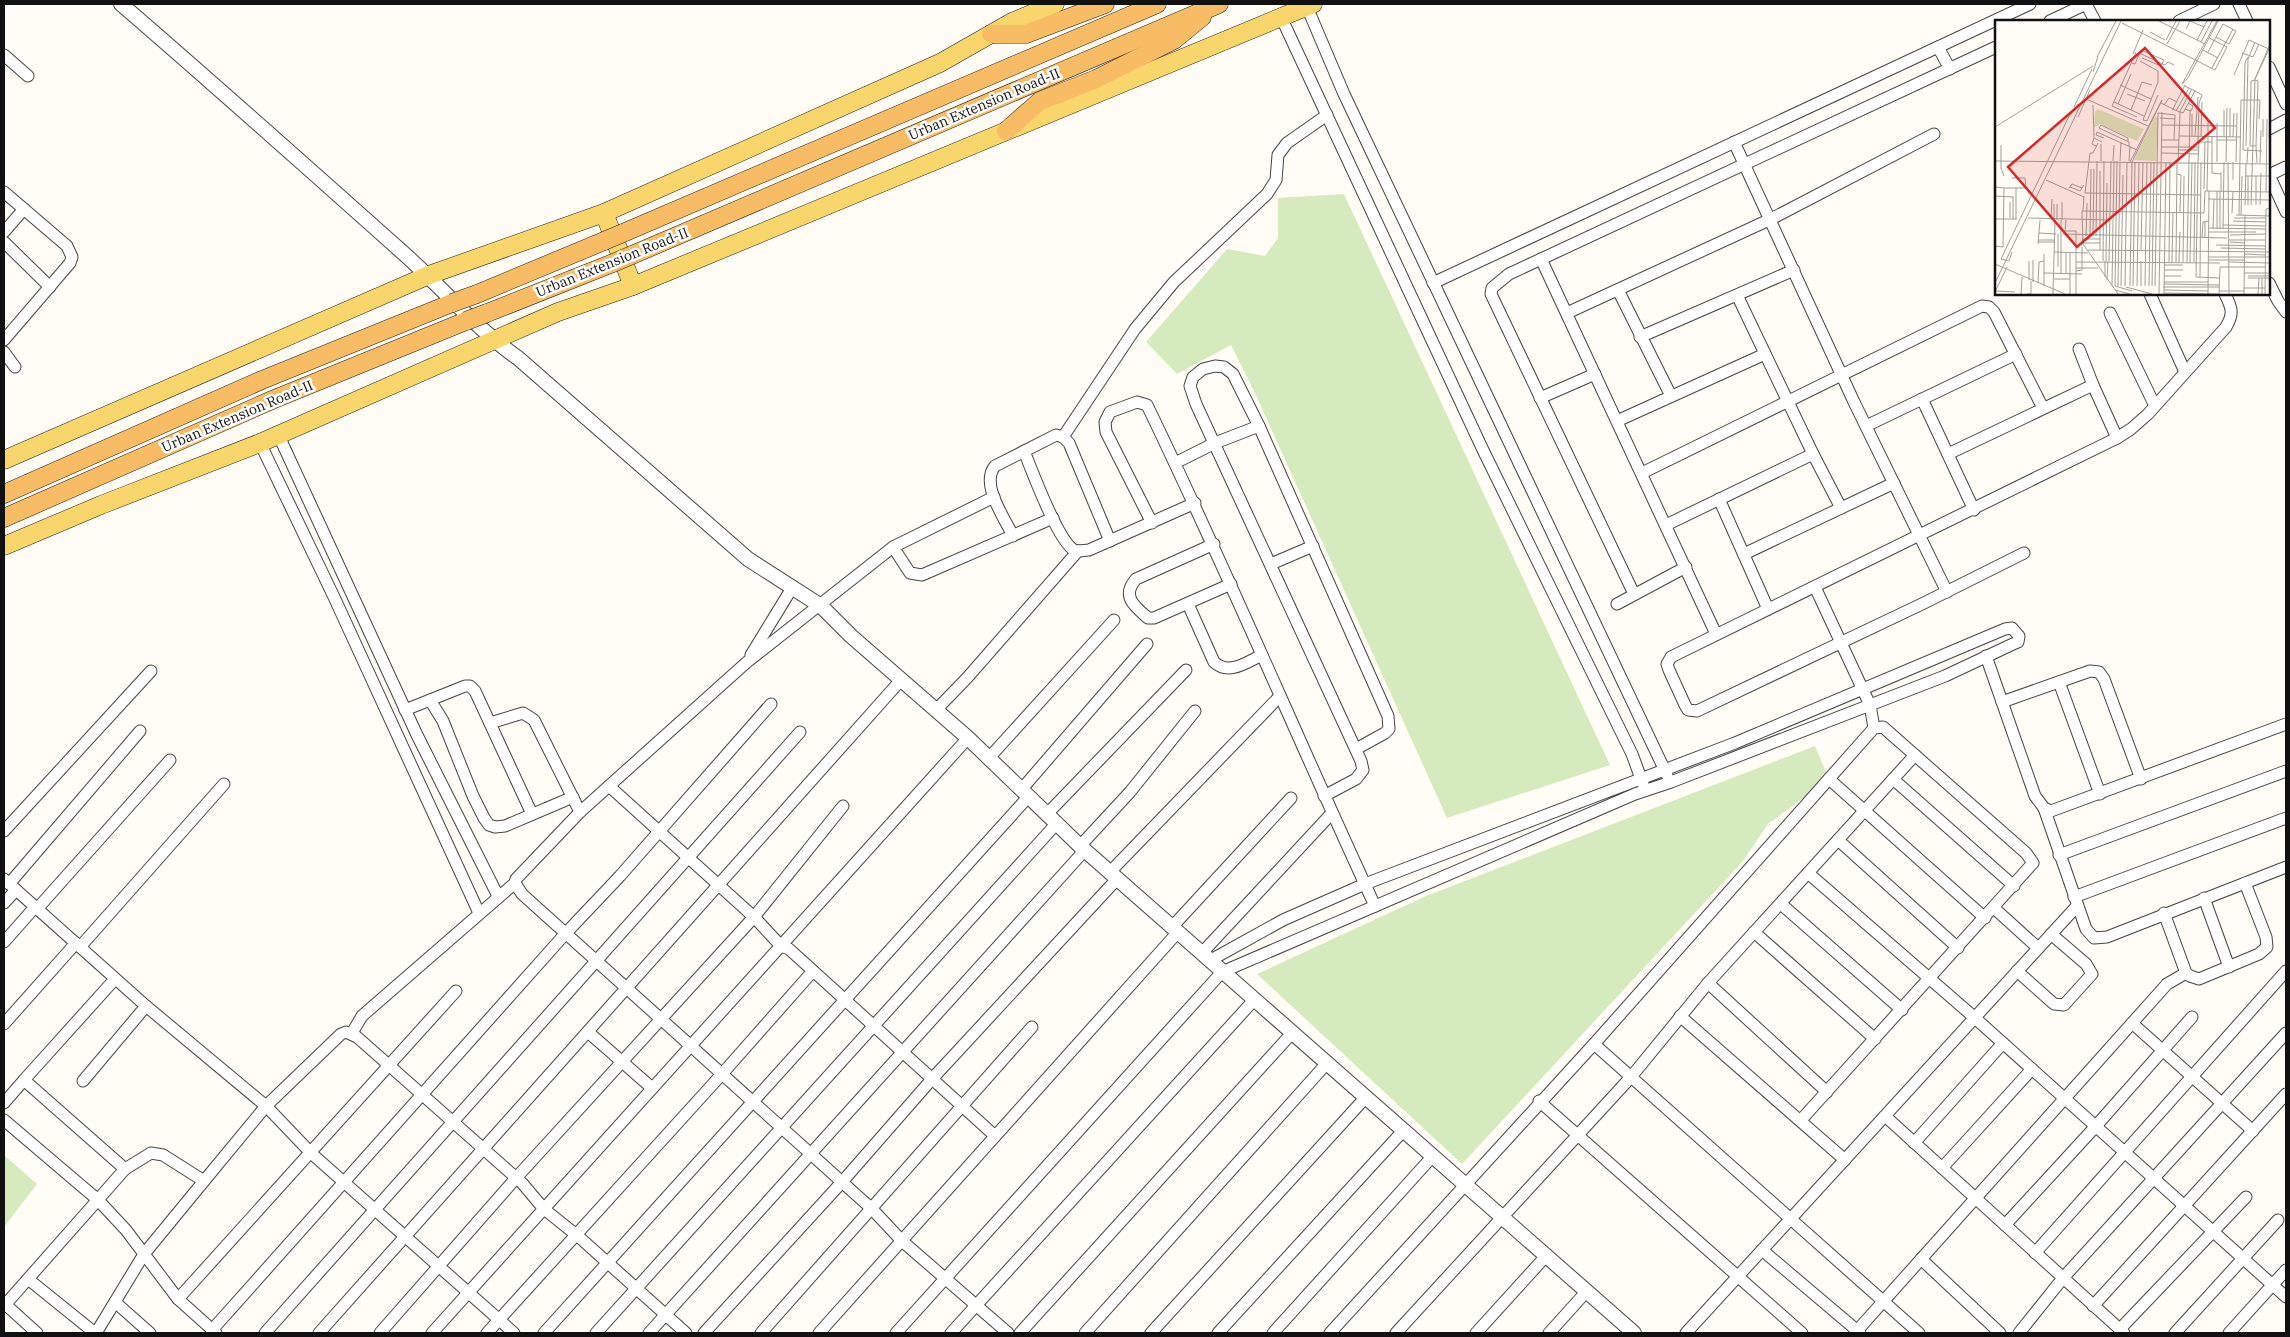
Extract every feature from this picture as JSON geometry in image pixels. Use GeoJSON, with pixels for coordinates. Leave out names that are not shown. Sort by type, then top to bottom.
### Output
{"type":"FeatureCollection","features":[{"type":"Feature","properties":{"kind":"highway"},"geometry":{"type":"LineString","coordinates":[[991,34],[1026,34],[1105,4]]}},
{"type":"Feature","properties":{"kind":"highway","name":"Urban Extension Road-II"},"geometry":{"type":"LineString","coordinates":[[4,494],[262,380],[604,241],[1157,4]]}},
{"type":"Feature","properties":{"kind":"highway"},"geometry":{"type":"LineString","coordinates":[[1006,131],[1040,101],[1096,79],[1174,40],[1217,4]]}},
{"type":"Feature","properties":{"kind":"highway","name":"Urban Extension Road-II"},"geometry":{"type":"LineString","coordinates":[[4,518],[272,400],[613,263],[1217,4]]}},
{"type":"Feature","properties":{"kind":"main road"},"geometry":{"type":"LineString","coordinates":[[4,460],[428,275],[604,213],[940,63],[1012,22],[1055,4]]}},
{"type":"Feature","properties":{"kind":"main road"},"geometry":{"type":"LineString","coordinates":[[4,546],[101,505],[260,443],[558,312],[634,286],[1310,5]]}},
{"type":"Feature","properties":{"kind":"main road"},"geometry":{"type":"LineString","coordinates":[[604,213],[634,286]]}},
{"type":"Feature","properties":{"kind":"street"},"geometry":{"type":"LineString","coordinates":[[120,4],[228,96],[428,275],[492,340],[518,358],[748,559],[821,606],[935,711],[968,738],[988,759],[1113,875],[1254,1000],[1328,1062],[1432,1157],[1465,1183],[1634,1333]]}},
{"type":"Feature","properties":{"kind":"street"},"geometry":{"type":"LineString","coordinates":[[1996,20],[2030,4]]}},
{"type":"Feature","properties":{"kind":"street"},"geometry":{"type":"LineString","coordinates":[[2052,20],[2086,4],[2094,20]]}},
{"type":"Feature","properties":{"kind":"street"},"geometry":{"type":"LineString","coordinates":[[2180,20],[2191,13],[2214,4]]}},
{"type":"Feature","properties":{"kind":"street"},"geometry":{"type":"LineString","coordinates":[[2239,4],[2247,20]]}},
{"type":"Feature","properties":{"kind":"street"},"geometry":{"type":"LineString","coordinates":[[1310,5],[1344,94],[1671,782]]}},
{"type":"Feature","properties":{"kind":"street"},"geometry":{"type":"LineString","coordinates":[[1281,17],[1483,450],[1578,641],[1645,791]]}},
{"type":"Feature","properties":{"kind":"street"},"geometry":{"type":"LineString","coordinates":[[1433,283],[1995,20]]}},
{"type":"Feature","properties":{"kind":"street"},"geometry":{"type":"LineString","coordinates":[[1938,47],[1950,70]]}},
{"type":"Feature","properties":{"kind":"street"},"geometry":{"type":"LineString","coordinates":[[1634,594],[1490,294],[1492,288],[1498,281],[1542,259],[1995,48]]}},
{"type":"Feature","properties":{"kind":"street"},"geometry":{"type":"LineString","coordinates":[[4,55],[28,76]]}},
{"type":"Feature","properties":{"kind":"street"},"geometry":{"type":"LineString","coordinates":[[2270,69],[2286,104]]}},
{"type":"Feature","properties":{"kind":"street"},"geometry":{"type":"LineString","coordinates":[[1063,437],[1134,328],[1174,282],[1267,194],[1276,180],[1278,155],[1287,143],[1327,115]]}},
{"type":"Feature","properties":{"kind":"street"},"geometry":{"type":"LineString","coordinates":[[2270,128],[2286,120]]}},
{"type":"Feature","properties":{"kind":"street"},"geometry":{"type":"LineString","coordinates":[[1567,313],[1771,220],[1934,134]]}},
{"type":"Feature","properties":{"kind":"street"},"geometry":{"type":"LineString","coordinates":[[1734,142],[1866,426],[1947,592]]}},
{"type":"Feature","properties":{"kind":"street"},"geometry":{"type":"LineString","coordinates":[[2270,175],[2286,167]]}},
{"type":"Feature","properties":{"kind":"street"},"geometry":{"type":"LineString","coordinates":[[2270,177],[2286,212]]}},
{"type":"Feature","properties":{"kind":"street"},"geometry":{"type":"LineString","coordinates":[[4,192],[72,253],[70,263],[4,340]]}},
{"type":"Feature","properties":{"kind":"street"},"geometry":{"type":"LineString","coordinates":[[4,232],[24,209]]}},
{"type":"Feature","properties":{"kind":"street"},"geometry":{"type":"LineString","coordinates":[[4,242],[50,287]]}},
{"type":"Feature","properties":{"kind":"street"},"geometry":{"type":"LineString","coordinates":[[1542,259],[1716,634]]}},
{"type":"Feature","properties":{"kind":"street"},"geometry":{"type":"LineString","coordinates":[[1640,337],[1794,270]]}},
{"type":"Feature","properties":{"kind":"street"},"geometry":{"type":"LineString","coordinates":[[2270,285],[2286,312]]}},
{"type":"Feature","properties":{"kind":"street"},"geometry":{"type":"LineString","coordinates":[[1618,290],[1671,396]]}},
{"type":"Feature","properties":{"kind":"street"},"geometry":{"type":"LineString","coordinates":[[1737,295],[1787,401],[1841,508]]}},
{"type":"Feature","properties":{"kind":"street"},"geometry":{"type":"LineString","coordinates":[[2150,295],[2185,372]]}},
{"type":"Feature","properties":{"kind":"street"},"geometry":{"type":"LineString","coordinates":[[2024,553],[1947,592],[1693,712],[1685,705],[1668,670],[1668,660],[1671,656],[1974,510],[2117,438],[2131,429],[2155,406],[2226,327],[2232,316],[2232,308],[2226,295]]}},
{"type":"Feature","properties":{"kind":"street"},"geometry":{"type":"LineString","coordinates":[[1642,473],[1982,306],[1989,307],[1994,312],[2043,408]]}},
{"type":"Feature","properties":{"kind":"street"},"geometry":{"type":"LineString","coordinates":[[2110,313],[2155,406]]}},
{"type":"Feature","properties":{"kind":"street"},"geometry":{"type":"LineString","coordinates":[[2080,349],[2092,385],[2117,438]]}},
{"type":"Feature","properties":{"kind":"street"},"geometry":{"type":"LineString","coordinates":[[4,352],[15,367]]}},
{"type":"Feature","properties":{"kind":"street"},"geometry":{"type":"LineString","coordinates":[[1617,420],[1766,354]]}},
{"type":"Feature","properties":{"kind":"street"},"geometry":{"type":"LineString","coordinates":[[1866,426],[2016,354]]}},
{"type":"Feature","properties":{"kind":"street"},"geometry":{"type":"LineString","coordinates":[[1324,796],[1356,779],[1362,770],[1361,761],[1196,404],[1190,386],[1193,377],[1203,369],[1215,366],[1224,367],[1233,374],[1259,426],[1313,546],[1390,724],[1389,729],[1385,733],[1356,749]]}},
{"type":"Feature","properties":{"kind":"street"},"geometry":{"type":"LineString","coordinates":[[1540,398],[1595,374]]}},
{"type":"Feature","properties":{"kind":"street"},"geometry":{"type":"LineString","coordinates":[[1948,454],[2092,385]]}},
{"type":"Feature","properties":{"kind":"street"},"geometry":{"type":"LineString","coordinates":[[1922,399],[1974,510]]}},
{"type":"Feature","properties":{"kind":"street"},"geometry":{"type":"LineString","coordinates":[[1152,524],[1106,432],[1104,422],[1110,412],[1137,402],[1143,402],[1147,405],[1195,503],[1324,796],[1375,906]]}},
{"type":"Feature","properties":{"kind":"street"},"geometry":{"type":"LineString","coordinates":[[1175,463],[1215,443],[1259,426]]}},
{"type":"Feature","properties":{"kind":"street"},"geometry":{"type":"LineString","coordinates":[[278,434],[405,710],[498,896]]}},
{"type":"Feature","properties":{"kind":"street"},"geometry":{"type":"LineString","coordinates":[[1013,536],[994,497],[989,480],[990,472],[995,466],[1056,436],[1063,437],[1069,443],[1110,541]]}},
{"type":"Feature","properties":{"kind":"street"},"geometry":{"type":"LineString","coordinates":[[260,443],[334,597],[479,913]]}},
{"type":"Feature","properties":{"kind":"street"},"geometry":{"type":"LineString","coordinates":[[1024,451],[1053,518],[1066,541],[1073,549],[1078,551],[1089,550],[1152,524],[1195,503]]}},
{"type":"Feature","properties":{"kind":"street"},"geometry":{"type":"LineString","coordinates":[[1666,525],[1813,454]]}},
{"type":"Feature","properties":{"kind":"street"},"geometry":{"type":"LineString","coordinates":[[1744,554],[1894,483]]}},
{"type":"Feature","properties":{"kind":"street"},"geometry":{"type":"LineString","coordinates":[[352,1033],[362,1016],[515,883],[516,878],[580,812],[747,662],[821,606],[893,547],[994,497]]}},
{"type":"Feature","properties":{"kind":"street"},"geometry":{"type":"LineString","coordinates":[[1719,499],[1768,609]]}},
{"type":"Feature","properties":{"kind":"street"},"geometry":{"type":"LineString","coordinates":[[893,547],[910,572],[922,575],[1053,518]]}},
{"type":"Feature","properties":{"kind":"street"},"geometry":{"type":"LineString","coordinates":[[1214,544],[1136,579],[1128,590],[1132,602],[1148,618],[1160,617],[1231,584]]}},
{"type":"Feature","properties":{"kind":"street"},"geometry":{"type":"LineString","coordinates":[[1271,564],[1313,546]]}},
{"type":"Feature","properties":{"kind":"street"},"geometry":{"type":"LineString","coordinates":[[935,711],[967,678],[1078,551]]}},
{"type":"Feature","properties":{"kind":"street"},"geometry":{"type":"LineString","coordinates":[[1617,604],[1686,567]]}},
{"type":"Feature","properties":{"kind":"street"},"geometry":{"type":"LineString","coordinates":[[1814,587],[1870,705],[1874,728]]}},
{"type":"Feature","properties":{"kind":"street"},"geometry":{"type":"LineString","coordinates":[[747,662],[792,588]]}},
{"type":"Feature","properties":{"kind":"street"},"geometry":{"type":"LineString","coordinates":[[1188,604],[1214,662],[1219,667],[1225,670],[1232,669],[1262,655]]}},
{"type":"Feature","properties":{"kind":"street"},"geometry":{"type":"LineString","coordinates":[[988,759],[1114,620]]}},
{"type":"Feature","properties":{"kind":"street"},"geometry":{"type":"LineString","coordinates":[[896,1333],[1222,972],[1645,791],[1945,676],[2018,642],[2020,636],[2012,628],[2005,629],[1735,744],[1365,884],[1205,957]]}},
{"type":"Feature","properties":{"kind":"street"},"geometry":{"type":"LineString","coordinates":[[544,1333],[844,999],[1025,793],[1147,644]]}},
{"type":"Feature","properties":{"kind":"street"},"geometry":{"type":"LineString","coordinates":[[1986,656],[2035,796],[2044,808],[2086,929],[2094,938],[2107,936],[2286,867]]}},
{"type":"Feature","properties":{"kind":"street"},"geometry":{"type":"LineString","coordinates":[[596,1333],[873,1025],[1052,818],[1186,670]]}},
{"type":"Feature","properties":{"kind":"street"},"geometry":{"type":"LineString","coordinates":[[4,832],[151,671]]}},
{"type":"Feature","properties":{"kind":"street"},"geometry":{"type":"LineString","coordinates":[[2002,702],[2090,671],[2095,671],[2102,675],[2141,779]]}},
{"type":"Feature","properties":{"kind":"street"},"geometry":{"type":"LineString","coordinates":[[319,1333],[901,680]]}},
{"type":"Feature","properties":{"kind":"street"},"geometry":{"type":"LineString","coordinates":[[2059,682],[2100,794]]}},
{"type":"Feature","properties":{"kind":"street"},"geometry":{"type":"LineString","coordinates":[[405,710],[465,686],[470,686],[475,691],[532,814]]}},
{"type":"Feature","properties":{"kind":"street"},"geometry":{"type":"LineString","coordinates":[[704,1333],[842,1182],[1113,875],[1280,696]]}},
{"type":"Feature","properties":{"kind":"street"},"geometry":{"type":"LineString","coordinates":[[430,700],[443,721],[473,796],[489,825],[494,827],[505,826],[573,797]]}},
{"type":"Feature","properties":{"kind":"street"},"geometry":{"type":"LineString","coordinates":[[4,1120],[98,1200],[126,1230],[178,1299],[214,1331],[344,1182],[620,876],[771,704]]}},
{"type":"Feature","properties":{"kind":"street"},"geometry":{"type":"LineString","coordinates":[[649,1333],[1083,848],[1195,711]]}},
{"type":"Feature","properties":{"kind":"street"},"geometry":{"type":"LineString","coordinates":[[490,723],[523,713],[529,715],[534,720],[580,812]]}},
{"type":"Feature","properties":{"kind":"street"},"geometry":{"type":"LineString","coordinates":[[2044,808],[2057,811],[2286,724]]}},
{"type":"Feature","properties":{"kind":"street"},"geometry":{"type":"LineString","coordinates":[[1330,1333],[1594,1044],[1874,728],[1883,727],[2031,859],[2033,863],[1802,1120]]}},
{"type":"Feature","properties":{"kind":"street"},"geometry":{"type":"LineString","coordinates":[[4,903],[9,884],[140,731]]}},
{"type":"Feature","properties":{"kind":"street"},"geometry":{"type":"LineString","coordinates":[[265,1333],[800,732]]}},
{"type":"Feature","properties":{"kind":"street"},"geometry":{"type":"LineString","coordinates":[[432,1333],[968,738]]}},
{"type":"Feature","properties":{"kind":"street"},"geometry":{"type":"LineString","coordinates":[[1396,1333],[1631,1077],[1708,983],[1914,755]]}},
{"type":"Feature","properties":{"kind":"street"},"geometry":{"type":"LineString","coordinates":[[4,942],[170,760]]}},
{"type":"Feature","properties":{"kind":"street"},"geometry":{"type":"LineString","coordinates":[[2059,855],[2286,771]]}},
{"type":"Feature","properties":{"kind":"street"},"geometry":{"type":"LineString","coordinates":[[1829,779],[1985,918]]}},
{"type":"Feature","properties":{"kind":"street"},"geometry":{"type":"LineString","coordinates":[[1892,779],[2014,886]]}},
{"type":"Feature","properties":{"kind":"street"},"geometry":{"type":"LineString","coordinates":[[4,1024],[224,784]]}},
{"type":"Feature","properties":{"kind":"street"},"geometry":{"type":"LineString","coordinates":[[609,786],[754,917],[781,946],[789,949],[994,1135]]}},
{"type":"Feature","properties":{"kind":"street"},"geometry":{"type":"LineString","coordinates":[[819,1333],[1291,798]]}},
{"type":"Feature","properties":{"kind":"street"},"geometry":{"type":"LineString","coordinates":[[380,1333],[516,1178],[754,917],[843,806]]}},
{"type":"Feature","properties":{"kind":"street"},"geometry":{"type":"LineString","coordinates":[[1205,957],[1332,813]]}},
{"type":"Feature","properties":{"kind":"street"},"geometry":{"type":"LineString","coordinates":[[1686,1333],[2051,934],[2076,901],[2286,818]]}},
{"type":"Feature","properties":{"kind":"street"},"geometry":{"type":"LineString","coordinates":[[1838,840],[1958,948]]}},
{"type":"Feature","properties":{"kind":"street"},"geometry":{"type":"LineString","coordinates":[[1808,873],[1930,978],[2286,1297]]}},
{"type":"Feature","properties":{"kind":"street"},"geometry":{"type":"LineString","coordinates":[[515,883],[522,894],[872,1209],[902,1241],[1008,1333]]}},
{"type":"Feature","properties":{"kind":"street"},"geometry":{"type":"LineString","coordinates":[[2164,913],[2186,972],[2190,976],[2199,979],[2259,954],[2267,948],[2266,937],[2245,883]]}},
{"type":"Feature","properties":{"kind":"street"},"geometry":{"type":"LineString","coordinates":[[9,884],[146,1006],[266,1106],[311,1152],[514,1333]]}},
{"type":"Feature","properties":{"kind":"street"},"geometry":{"type":"LineString","coordinates":[[2204,898],[2229,967]]}},
{"type":"Feature","properties":{"kind":"street"},"geometry":{"type":"LineString","coordinates":[[1781,904],[1902,1010]]}},
{"type":"Feature","properties":{"kind":"street"},"geometry":{"type":"LineString","coordinates":[[1994,908],[2038,948]]}},
{"type":"Feature","properties":{"kind":"street"},"geometry":{"type":"LineString","coordinates":[[1754,932],[1875,1039]]}},
{"type":"Feature","properties":{"kind":"street"},"geometry":{"type":"LineString","coordinates":[[2017,971],[2054,1004],[2064,1005],[2069,1001],[2092,974],[2086,964],[2051,934]]}},
{"type":"Feature","properties":{"kind":"street"},"geometry":{"type":"LineString","coordinates":[[487,1333],[813,971]]}},
{"type":"Feature","properties":{"kind":"street"},"geometry":{"type":"LineString","coordinates":[[2035,1253],[2286,971]]}},
{"type":"Feature","properties":{"kind":"street"},"geometry":{"type":"LineString","coordinates":[[1762,1250],[1858,1333],[1882,1302],[2167,984],[2186,972]]}},
{"type":"Feature","properties":{"kind":"street"},"geometry":{"type":"LineString","coordinates":[[4,1103],[116,979]]}},
{"type":"Feature","properties":{"kind":"street"},"geometry":{"type":"LineString","coordinates":[[1708,983],[1827,1092]]}},
{"type":"Feature","properties":{"kind":"street"},"geometry":{"type":"LineString","coordinates":[[178,1299],[456,991]]}},
{"type":"Feature","properties":{"kind":"street"},"geometry":{"type":"LineString","coordinates":[[951,1333],[1254,1000]]}},
{"type":"Feature","properties":{"kind":"street"},"geometry":{"type":"LineString","coordinates":[[83,1081],[146,1006]]}},
{"type":"Feature","properties":{"kind":"street"},"geometry":{"type":"LineString","coordinates":[[1680,1016],[1846,1160]]}},
{"type":"Feature","properties":{"kind":"street"},"geometry":{"type":"LineString","coordinates":[[2004,1225],[2096,1126],[2192,1017]]}},
{"type":"Feature","properties":{"kind":"street"},"geometry":{"type":"LineString","coordinates":[[2132,1023],[2253,1131]]}},
{"type":"Feature","properties":{"kind":"street"},"geometry":{"type":"LineString","coordinates":[[761,1333],[1032,1028]]}},
{"type":"Feature","properties":{"kind":"street"},"geometry":{"type":"LineString","coordinates":[[28,1279],[95,1333],[144,1254],[204,1180],[266,1106],[341,1034],[346,1032],[352,1033],[484,1149],[516,1178],[544,1209],[576,1234],[686,1333]]}},
{"type":"Feature","properties":{"kind":"street"},"geometry":{"type":"LineString","coordinates":[[588,1032],[652,1088]]}},
{"type":"Feature","properties":{"kind":"street"},"geometry":{"type":"LineString","coordinates":[[1020,1333],[1293,1032]]}},
{"type":"Feature","properties":{"kind":"street"},"geometry":{"type":"LineString","coordinates":[[2019,1333],[2063,1278],[2286,1033]]}},
{"type":"Feature","properties":{"kind":"street"},"geometry":{"type":"LineString","coordinates":[[1914,1143],[2003,1043]]}},
{"type":"Feature","properties":{"kind":"street"},"geometry":{"type":"LineString","coordinates":[[1594,1044],[1919,1333]]}},
{"type":"Feature","properties":{"kind":"street"},"geometry":{"type":"LineString","coordinates":[[1085,1333],[1328,1062]]}},
{"type":"Feature","properties":{"kind":"street"},"geometry":{"type":"LineString","coordinates":[[1942,1168],[2032,1069]]}},
{"type":"Feature","properties":{"kind":"street"},"geometry":{"type":"LineString","coordinates":[[24,1080],[125,1169]]}},
{"type":"Feature","properties":{"kind":"street"},"geometry":{"type":"LineString","coordinates":[[2093,1306],[2286,1094]]}},
{"type":"Feature","properties":{"kind":"street"},"geometry":{"type":"LineString","coordinates":[[1151,1333],[1366,1097]]}},
{"type":"Feature","properties":{"kind":"street"},"geometry":{"type":"LineString","coordinates":[[1540,1101],[1802,1333]]}},
{"type":"Feature","properties":{"kind":"street"},"geometry":{"type":"LineString","coordinates":[[1885,1116],[2122,1331],[2246,1197]]}},
{"type":"Feature","properties":{"kind":"street"},"geometry":{"type":"LineString","coordinates":[[1218,1333],[1403,1131]]}},
{"type":"Feature","properties":{"kind":"street"},"geometry":{"type":"LineString","coordinates":[[37,1333],[4,1305],[125,1169],[151,1153],[163,1155],[204,1180]]}},
{"type":"Feature","properties":{"kind":"street"},"geometry":{"type":"LineString","coordinates":[[1273,1333],[1432,1157]]}},
{"type":"Feature","properties":{"kind":"street"},"geometry":{"type":"LineString","coordinates":[[2175,1333],[2278,1220]]}},
{"type":"Feature","properties":{"kind":"street"},"geometry":{"type":"LineString","coordinates":[[1476,1333],[1546,1256]]}},
{"type":"Feature","properties":{"kind":"street"},"geometry":{"type":"LineString","coordinates":[[1921,1259],[2000,1333]]}},
{"type":"Feature","properties":{"kind":"street"},"geometry":{"type":"LineString","coordinates":[[2229,1333],[2286,1270]]}},
{"type":"Feature","properties":{"kind":"street"},"geometry":{"type":"LineString","coordinates":[[1548,1333],[1587,1291]]}},
{"type":"Feature","properties":{"kind":"street"},"geometry":{"type":"LineString","coordinates":[[115,1302],[150,1333]]}},
{"type":"Feature","properties":{"kind":"green space"},"geometry":{"type":"Polygon","coordinates":[[[1344,194],[1610,765],[1447,818],[1254,391],[1231,345],[1177,374],[1146,342],[1227,249],[1265,256],[1278,238],[1278,198],[1344,194]]]}},
{"type":"Feature","properties":{"kind":"green space"},"geometry":{"type":"Polygon","coordinates":[[[1815,746],[1829,779],[1768,824],[1743,861],[1462,1164],[1257,974],[1426,896],[1815,746]]]}},
{"type":"Feature","properties":{"kind":"green space"},"geometry":{"type":"Polygon","coordinates":[[[4,1155],[37,1184],[4,1227],[4,1155]]]}}]}
